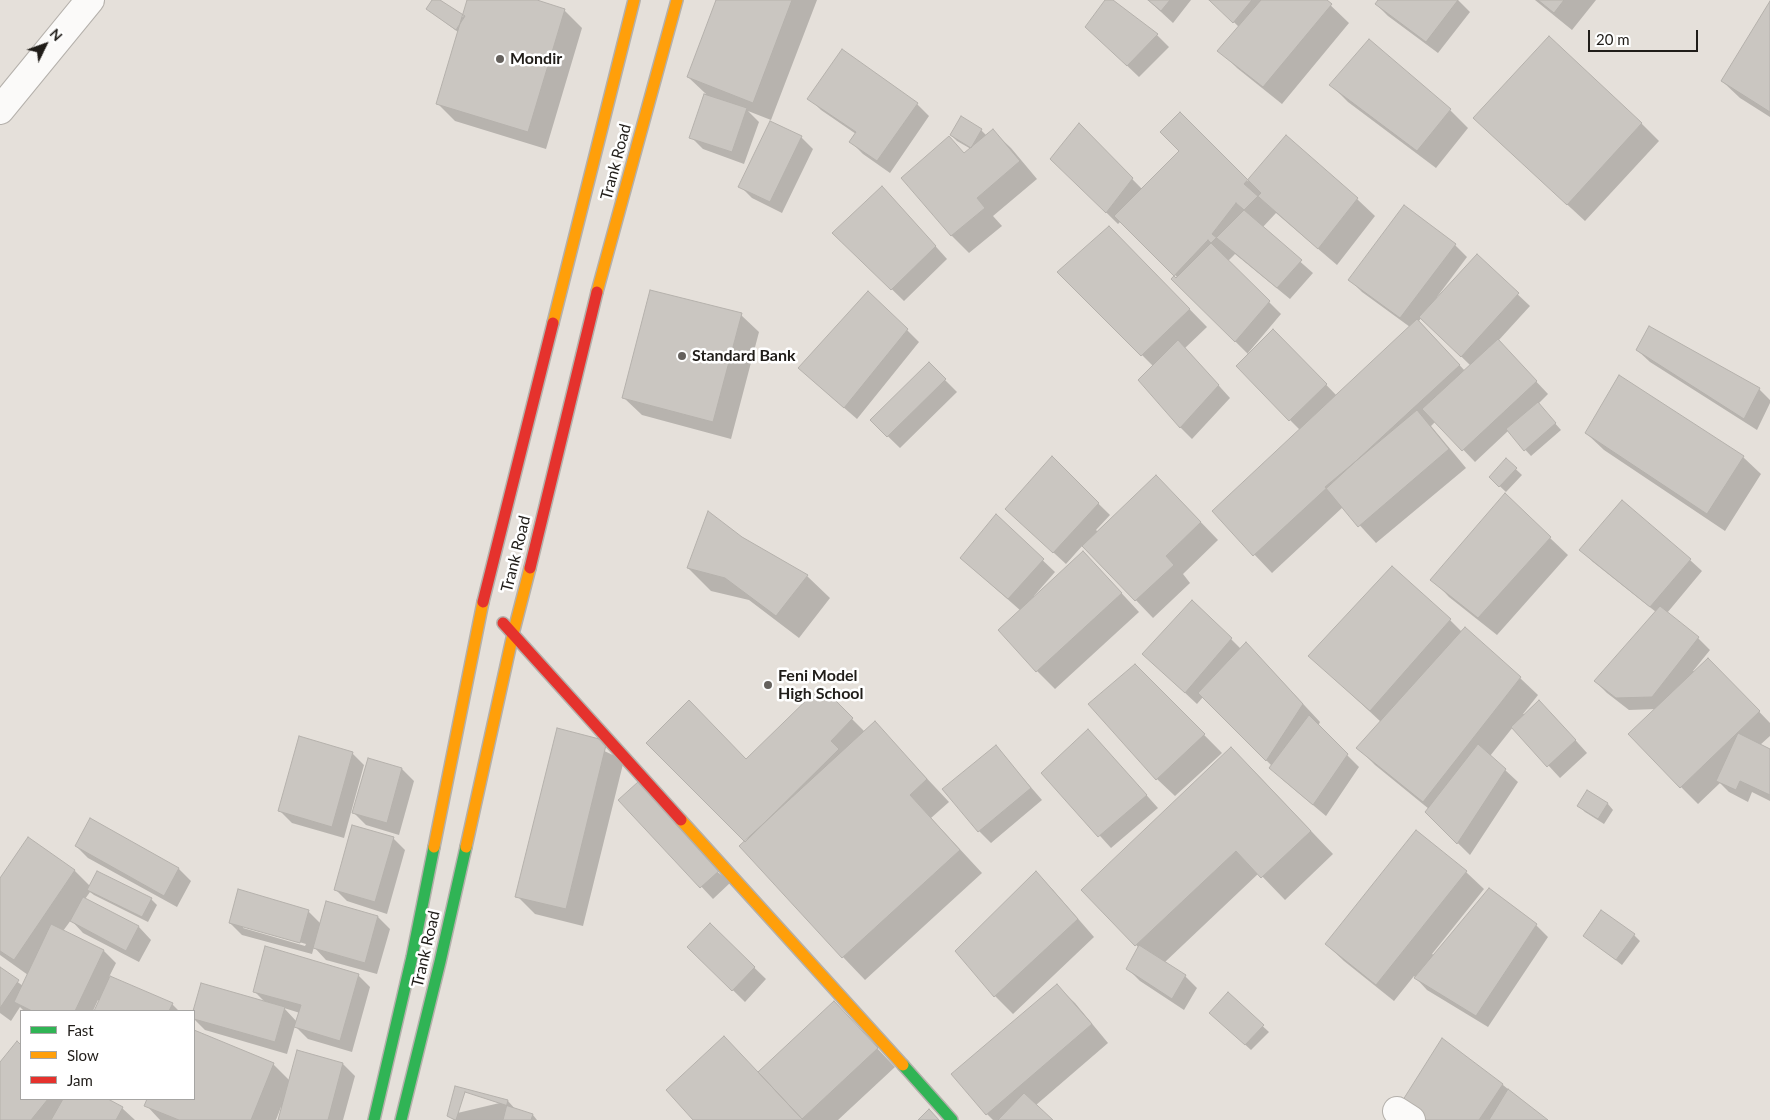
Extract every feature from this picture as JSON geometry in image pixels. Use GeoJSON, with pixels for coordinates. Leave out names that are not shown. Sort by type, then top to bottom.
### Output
{"type":"FeatureCollection","features":[{"type":"Feature","properties":{"kind":"main road","name":"Trank Road"},"geometry":{"type":"LineString","coordinates":[[374,1120],[412,957],[483,602],[634,0]]}},
{"type":"Feature","properties":{"kind":"main road","name":"Trank Road"},"geometry":{"type":"LineString","coordinates":[[401,1120],[442,952],[513,634],[595,300],[677,0]]}},
{"type":"Feature","properties":{"kind":"main road"},"geometry":{"type":"LineString","coordinates":[[483,602],[952,1120]]}},
{"type":"Feature","properties":{"kind":"street"},"geometry":{"type":"LineString","coordinates":[[0,110],[90,0]]}},
{"type":"Feature","properties":{"kind":"building"},"geometry":{"type":"Polygon","coordinates":[[[432,0],[440,0],[465,16],[456,30],[426,9],[432,0]]]}},
{"type":"Feature","properties":{"kind":"building","name":"Mondir"},"geometry":{"type":"Polygon","coordinates":[[[467,0],[537,0],[565,9],[528,132],[436,104],[467,0]]]}},
{"type":"Feature","properties":{"kind":"building"},"geometry":{"type":"Polygon","coordinates":[[[716,0],[792,0],[753,103],[687,77],[716,0]]]}},
{"type":"Feature","properties":{"kind":"building"},"geometry":{"type":"Polygon","coordinates":[[[1105,0],[1113,0],[1158,34],[1127,66],[1085,27],[1105,0]]]}},
{"type":"Feature","properties":{"kind":"building"},"geometry":{"type":"Polygon","coordinates":[[[1148,0],[1170,0],[1161,11],[1148,0]]]}},
{"type":"Feature","properties":{"kind":"building"},"geometry":{"type":"Polygon","coordinates":[[[1209,0],[1252,0],[1233,23],[1209,0]]]}},
{"type":"Feature","properties":{"kind":"building"},"geometry":{"type":"Polygon","coordinates":[[[1261,0],[1327,0],[1332,4],[1263,87],[1217,51],[1261,0]]]}},
{"type":"Feature","properties":{"kind":"building"},"geometry":{"type":"Polygon","coordinates":[[[1378,0],[1458,0],[1426,42],[1375,4],[1378,0]]]}},
{"type":"Feature","properties":{"kind":"building"},"geometry":{"type":"Polygon","coordinates":[[[1538,0],[1564,0],[1554,13],[1538,0]]]}},
{"type":"Feature","properties":{"kind":"building"},"geometry":{"type":"Polygon","coordinates":[[[1770,1],[1770,112],[1721,81],[1770,1]]]}},
{"type":"Feature","properties":{"kind":"building"},"geometry":{"type":"Polygon","coordinates":[[[1549,36],[1642,123],[1567,205],[1473,118],[1549,36]]]}},
{"type":"Feature","properties":{"kind":"building"},"geometry":{"type":"Polygon","coordinates":[[[1369,39],[1451,109],[1417,151],[1329,85],[1369,39]]]}},
{"type":"Feature","properties":{"kind":"building"},"geometry":{"type":"Polygon","coordinates":[[[842,49],[918,103],[877,161],[849,142],[856,132],[807,99],[842,49]]]}},
{"type":"Feature","properties":{"kind":"building"},"geometry":{"type":"Polygon","coordinates":[[[704,94],[747,108],[732,152],[689,138],[704,94]]]}},
{"type":"Feature","properties":{"kind":"building"},"geometry":{"type":"Polygon","coordinates":[[[1180,112],[1261,193],[1176,278],[1114,216],[1179,151],[1160,132],[1180,112]]]}},
{"type":"Feature","properties":{"kind":"building"},"geometry":{"type":"Polygon","coordinates":[[[961,116],[982,129],[971,148],[950,135],[961,116]]]}},
{"type":"Feature","properties":{"kind":"building"},"geometry":{"type":"Polygon","coordinates":[[[770,121],[802,136],[770,202],[738,187],[770,121]]]}},
{"type":"Feature","properties":{"kind":"building"},"geometry":{"type":"Polygon","coordinates":[[[1079,123],[1133,178],[1106,213],[1050,159],[1079,123]]]}},
{"type":"Feature","properties":{"kind":"building"},"geometry":{"type":"Polygon","coordinates":[[[993,129],[1020,161],[977,198],[985,208],[951,236],[901,178],[949,136],[964,153],[993,129]]]}},
{"type":"Feature","properties":{"kind":"building"},"geometry":{"type":"Polygon","coordinates":[[[1286,135],[1358,198],[1318,249],[1244,184],[1286,135]]]}},
{"type":"Feature","properties":{"kind":"building"},"geometry":{"type":"Polygon","coordinates":[[[882,186],[936,246],[891,290],[832,233],[882,186]]]}},
{"type":"Feature","properties":{"kind":"building"},"geometry":{"type":"Polygon","coordinates":[[[1236,203],[1302,260],[1277,288],[1212,234],[1236,203]]]}},
{"type":"Feature","properties":{"kind":"building"},"geometry":{"type":"Polygon","coordinates":[[[1404,205],[1456,244],[1400,318],[1348,280],[1404,205]]]}},
{"type":"Feature","properties":{"kind":"building"},"geometry":{"type":"Polygon","coordinates":[[[1109,226],[1190,309],[1141,356],[1057,272],[1109,226]]]}},
{"type":"Feature","properties":{"kind":"building"},"geometry":{"type":"Polygon","coordinates":[[[1208,240],[1270,301],[1235,342],[1171,279],[1208,240]]]}},
{"type":"Feature","properties":{"kind":"building"},"geometry":{"type":"Polygon","coordinates":[[[1477,254],[1519,293],[1461,357],[1419,317],[1477,254]]]}},
{"type":"Feature","properties":{"kind":"building","name":"Standard Bank"},"geometry":{"type":"Polygon","coordinates":[[[650,290],[742,313],[713,422],[622,398],[650,290]]]}},
{"type":"Feature","properties":{"kind":"building"},"geometry":{"type":"Polygon","coordinates":[[[868,291],[908,329],[844,408],[798,368],[868,291]]]}},
{"type":"Feature","properties":{"kind":"building"},"geometry":{"type":"Polygon","coordinates":[[[1417,319],[1460,365],[1253,556],[1212,511],[1417,319]]]}},
{"type":"Feature","properties":{"kind":"building"},"geometry":{"type":"Polygon","coordinates":[[[1649,326],[1760,388],[1744,419],[1636,350],[1649,326]]]}},
{"type":"Feature","properties":{"kind":"building"},"geometry":{"type":"Polygon","coordinates":[[[1273,329],[1327,384],[1289,421],[1236,366],[1273,329]]]}},
{"type":"Feature","properties":{"kind":"building"},"geometry":{"type":"Polygon","coordinates":[[[1498,339],[1537,381],[1462,451],[1422,409],[1498,339]]]}},
{"type":"Feature","properties":{"kind":"building"},"geometry":{"type":"Polygon","coordinates":[[[1178,340],[1219,385],[1180,428],[1138,380],[1178,340]]]}},
{"type":"Feature","properties":{"kind":"building"},"geometry":{"type":"Polygon","coordinates":[[[929,362],[946,379],[887,437],[870,420],[929,362]]]}},
{"type":"Feature","properties":{"kind":"building"},"geometry":{"type":"Polygon","coordinates":[[[1619,375],[1744,456],[1707,514],[1585,433],[1619,375]]]}},
{"type":"Feature","properties":{"kind":"building"},"geometry":{"type":"Polygon","coordinates":[[[1538,402],[1556,423],[1524,451],[1506,429],[1538,402]]]}},
{"type":"Feature","properties":{"kind":"building"},"geometry":{"type":"Polygon","coordinates":[[[1417,410],[1449,449],[1358,527],[1325,487],[1417,410]]]}},
{"type":"Feature","properties":{"kind":"building"},"geometry":{"type":"Polygon","coordinates":[[[1052,456],[1099,503],[1053,553],[1005,509],[1052,456]]]}},
{"type":"Feature","properties":{"kind":"building"},"geometry":{"type":"Polygon","coordinates":[[[1506,458],[1517,468],[1499,487],[1489,477],[1506,458]]]}},
{"type":"Feature","properties":{"kind":"building"},"geometry":{"type":"Polygon","coordinates":[[[1156,475],[1201,522],[1166,556],[1174,565],[1135,601],[1082,546],[1156,475]]]}},
{"type":"Feature","properties":{"kind":"building"},"geometry":{"type":"Polygon","coordinates":[[[1505,493],[1551,537],[1478,618],[1430,580],[1505,493]]]}},
{"type":"Feature","properties":{"kind":"building"},"geometry":{"type":"Polygon","coordinates":[[[1622,500],[1691,559],[1650,607],[1579,550],[1622,500]]]}},
{"type":"Feature","properties":{"kind":"building"},"geometry":{"type":"Polygon","coordinates":[[[708,511],[742,537],[808,575],[776,616],[725,578],[687,568],[708,511]]]}},
{"type":"Feature","properties":{"kind":"building"},"geometry":{"type":"Polygon","coordinates":[[[996,514],[1044,559],[1008,599],[960,558],[996,514]]]}},
{"type":"Feature","properties":{"kind":"building"},"geometry":{"type":"Polygon","coordinates":[[[1083,551],[1122,593],[1036,672],[998,630],[1083,551]]]}},
{"type":"Feature","properties":{"kind":"building"},"geometry":{"type":"Polygon","coordinates":[[[1392,566],[1451,619],[1370,711],[1308,656],[1392,566]]]}},
{"type":"Feature","properties":{"kind":"building"},"geometry":{"type":"Polygon","coordinates":[[[1192,600],[1232,638],[1185,693],[1142,654],[1192,600]]]}},
{"type":"Feature","properties":{"kind":"building"},"geometry":{"type":"Polygon","coordinates":[[[1660,606],[1699,637],[1652,697],[1616,698],[1594,681],[1660,606]]]}},
{"type":"Feature","properties":{"kind":"building"},"geometry":{"type":"Polygon","coordinates":[[[1465,627],[1521,677],[1423,802],[1356,748],[1465,627]]]}},
{"type":"Feature","properties":{"kind":"building"},"geometry":{"type":"Polygon","coordinates":[[[1246,642],[1303,704],[1266,761],[1198,693],[1246,642]]]}},
{"type":"Feature","properties":{"kind":"building"},"geometry":{"type":"Polygon","coordinates":[[[1708,658],[1760,711],[1680,788],[1628,734],[1708,658]]]}},
{"type":"Feature","properties":{"kind":"building"},"geometry":{"type":"Polygon","coordinates":[[[1135,664],[1205,734],[1156,780],[1088,704],[1135,664]]]}},
{"type":"Feature","properties":{"kind":"building"},"geometry":{"type":"Polygon","coordinates":[[[821,686],[853,718],[831,741],[839,749],[745,842],[646,743],[689,700],[746,759],[821,686]]]}},
{"type":"Feature","properties":{"kind":"building"},"geometry":{"type":"Polygon","coordinates":[[[1539,700],[1576,740],[1547,767],[1511,727],[1539,700]]]}},
{"type":"Feature","properties":{"kind":"building"},"geometry":{"type":"Polygon","coordinates":[[[1309,715],[1348,754],[1313,805],[1269,768],[1309,715]]]}},
{"type":"Feature","properties":{"kind":"building"},"geometry":{"type":"Polygon","coordinates":[[[875,721],[927,779],[910,795],[960,850],[842,958],[739,846],[875,721]]]}},
{"type":"Feature","properties":{"kind":"building"},"geometry":{"type":"Polygon","coordinates":[[[557,728],[607,741],[566,909],[515,897],[557,728]]]}},
{"type":"Feature","properties":{"kind":"building"},"geometry":{"type":"Polygon","coordinates":[[[1088,729],[1147,795],[1098,837],[1041,773],[1088,729]]]}},
{"type":"Feature","properties":{"kind":"building"},"geometry":{"type":"Polygon","coordinates":[[[1738,733],[1770,749],[1770,795],[1740,781],[1736,790],[1716,781],[1738,733]]]}},
{"type":"Feature","properties":{"kind":"building"},"geometry":{"type":"Polygon","coordinates":[[[299,736],[353,752],[332,827],[278,811],[299,736]]]}},
{"type":"Feature","properties":{"kind":"building"},"geometry":{"type":"Polygon","coordinates":[[[1478,744],[1506,769],[1457,844],[1425,812],[1478,744]]]}},
{"type":"Feature","properties":{"kind":"building"},"geometry":{"type":"Polygon","coordinates":[[[996,745],[1031,788],[978,832],[942,789],[996,745]]]}},
{"type":"Feature","properties":{"kind":"building"},"geometry":{"type":"Polygon","coordinates":[[[1231,747],[1311,831],[1261,878],[1236,851],[1135,946],[1081,890],[1231,747]]]}},
{"type":"Feature","properties":{"kind":"building"},"geometry":{"type":"Polygon","coordinates":[[[368,758],[402,768],[387,823],[352,813],[368,758]]]}},
{"type":"Feature","properties":{"kind":"building"},"geometry":{"type":"Polygon","coordinates":[[[638,782],[720,870],[700,888],[618,800],[638,782]]]}},
{"type":"Feature","properties":{"kind":"building"},"geometry":{"type":"Polygon","coordinates":[[[1587,790],[1608,803],[1598,819],[1577,806],[1587,790]]]}},
{"type":"Feature","properties":{"kind":"building"},"geometry":{"type":"Polygon","coordinates":[[[90,818],[179,868],[164,896],[75,846],[90,818]]]}},
{"type":"Feature","properties":{"kind":"building"},"geometry":{"type":"Polygon","coordinates":[[[352,825],[394,837],[375,902],[334,890],[352,825]]]}},
{"type":"Feature","properties":{"kind":"building"},"geometry":{"type":"Polygon","coordinates":[[[1416,830],[1467,871],[1376,985],[1325,944],[1416,830]]]}},
{"type":"Feature","properties":{"kind":"building"},"geometry":{"type":"Polygon","coordinates":[[[28,837],[75,870],[14,960],[0,951],[0,878],[28,837]]]}},
{"type":"Feature","properties":{"kind":"building"},"geometry":{"type":"Polygon","coordinates":[[[97,871],[152,898],[142,917],[87,890],[97,871]]]}},
{"type":"Feature","properties":{"kind":"building"},"geometry":{"type":"Polygon","coordinates":[[[1036,871],[1078,919],[994,997],[955,951],[1036,871]]]}},
{"type":"Feature","properties":{"kind":"building"},"geometry":{"type":"Polygon","coordinates":[[[1489,888],[1537,924],[1476,1016],[1414,978],[1489,888]]]}},
{"type":"Feature","properties":{"kind":"building"},"geometry":{"type":"Polygon","coordinates":[[[238,889],[309,910],[300,943],[229,923],[238,889]]]}},
{"type":"Feature","properties":{"kind":"building"},"geometry":{"type":"Polygon","coordinates":[[[83,897],[139,926],[126,951],[70,921],[83,897]]]}},
{"type":"Feature","properties":{"kind":"building"},"geometry":{"type":"Polygon","coordinates":[[[326,901],[378,916],[365,963],[313,948],[326,901]]]}},
{"type":"Feature","properties":{"kind":"building"},"geometry":{"type":"Polygon","coordinates":[[[1601,910],[1635,934],[1616,960],[1583,936],[1601,910]]]}},
{"type":"Feature","properties":{"kind":"building"},"geometry":{"type":"Polygon","coordinates":[[[710,923],[755,967],[732,991],[687,947],[710,923]]]}},
{"type":"Feature","properties":{"kind":"building"},"geometry":{"type":"Polygon","coordinates":[[[51,924],[104,950],[75,1010],[30,1010],[14,1002],[51,924]]]}},
{"type":"Feature","properties":{"kind":"building"},"geometry":{"type":"Polygon","coordinates":[[[1139,945],[1186,975],[1172,999],[1126,969],[1139,945]]]}},
{"type":"Feature","properties":{"kind":"building"},"geometry":{"type":"Polygon","coordinates":[[[265,946],[359,974],[340,1041],[294,1027],[301,1005],[253,992],[265,946]]]}},
{"type":"Feature","properties":{"kind":"building"},"geometry":{"type":"Polygon","coordinates":[[[0,967],[19,980],[0,1008],[0,967]]]}},
{"type":"Feature","properties":{"kind":"building"},"geometry":{"type":"Polygon","coordinates":[[[110,976],[173,1003],[170,1010],[94,1010],[110,976]]]}},
{"type":"Feature","properties":{"kind":"building"},"geometry":{"type":"Polygon","coordinates":[[[201,983],[285,1007],[275,1042],[195,1019],[195,1010],[193,1010],[201,983]]]}},
{"type":"Feature","properties":{"kind":"building"},"geometry":{"type":"Polygon","coordinates":[[[1057,984],[1092,1024],[986,1115],[951,1074],[1057,984]]]}},
{"type":"Feature","properties":{"kind":"building"},"geometry":{"type":"Polygon","coordinates":[[[1228,992],[1264,1025],[1245,1045],[1209,1013],[1228,992]]]}},
{"type":"Feature","properties":{"kind":"building"},"geometry":{"type":"Polygon","coordinates":[[[834,1001],[878,1048],[802,1119],[758,1072],[834,1001]]]}},
{"type":"Feature","properties":{"kind":"building"},"geometry":{"type":"Polygon","coordinates":[[[195,1030],[274,1063],[251,1120],[179,1120],[144,1106],[147,1100],[195,1100],[195,1030]]]}},
{"type":"Feature","properties":{"kind":"building"},"geometry":{"type":"Polygon","coordinates":[[[724,1036],[803,1120],[693,1120],[666,1090],[724,1036]]]}},
{"type":"Feature","properties":{"kind":"building"},"geometry":{"type":"Polygon","coordinates":[[[1442,1038],[1503,1084],[1479,1120],[1425,1120],[1401,1103],[1442,1038]]]}},
{"type":"Feature","properties":{"kind":"building"},"geometry":{"type":"Polygon","coordinates":[[[17,1041],[20,1044],[20,1100],[47,1100],[31,1120],[0,1120],[0,1062],[17,1041]]]}},
{"type":"Feature","properties":{"kind":"building"},"geometry":{"type":"Polygon","coordinates":[[[297,1050],[343,1063],[328,1120],[278,1120],[297,1050]]]}},
{"type":"Feature","properties":{"kind":"building"},"geometry":{"type":"Polygon","coordinates":[[[455,1086],[508,1100],[503,1120],[455,1120],[447,1116],[455,1086]]]}},
{"type":"Feature","properties":{"kind":"building"},"geometry":{"type":"Polygon","coordinates":[[[1508,1089],[1548,1120],[1489,1120],[1508,1089]]]}},
{"type":"Feature","properties":{"kind":"building"},"geometry":{"type":"Polygon","coordinates":[[[465,1092],[533,1114],[531,1120],[456,1120],[465,1092]]]}},
{"type":"Feature","properties":{"kind":"building"},"geometry":{"type":"Polygon","coordinates":[[[1024,1093],[1053,1120],[998,1120],[1024,1093]]]}},
{"type":"Feature","properties":{"kind":"building"},"geometry":{"type":"Polygon","coordinates":[[[62,1100],[110,1100],[123,1107],[116,1120],[51,1120],[62,1100]]]}},
{"type":"Feature","properties":{"kind":"building"},"geometry":{"type":"Polygon","coordinates":[[[929,1109],[939,1120],[918,1120],[929,1109]]]}},
{"type":"Feature","properties":{"kind":"traffic: fast"},"geometry":{"type":"LineString","coordinates":[[374,1120],[412,957],[434,847]]}},
{"type":"Feature","properties":{"kind":"traffic: fast"},"geometry":{"type":"LineString","coordinates":[[401,1120],[466,847]]}},
{"type":"Feature","properties":{"kind":"traffic: fast"},"geometry":{"type":"LineString","coordinates":[[903,1065],[952,1120]]}},
{"type":"Feature","properties":{"kind":"traffic: slow"},"geometry":{"type":"LineString","coordinates":[[553,323],[634,0]]}},
{"type":"Feature","properties":{"kind":"traffic: slow"},"geometry":{"type":"LineString","coordinates":[[597,292],[677,0]]}},
{"type":"Feature","properties":{"kind":"traffic: slow"},"geometry":{"type":"LineString","coordinates":[[466,847],[513,634],[530,568]]}},
{"type":"Feature","properties":{"kind":"traffic: slow"},"geometry":{"type":"LineString","coordinates":[[434,847],[483,602]]}},
{"type":"Feature","properties":{"kind":"traffic: slow"},"geometry":{"type":"LineString","coordinates":[[681,820],[903,1065]]}},
{"type":"Feature","properties":{"kind":"traffic: jam"},"geometry":{"type":"LineString","coordinates":[[530,568],[597,292]]}},
{"type":"Feature","properties":{"kind":"traffic: jam"},"geometry":{"type":"LineString","coordinates":[[483,602],[553,323]]}},
{"type":"Feature","properties":{"kind":"traffic: jam"},"geometry":{"type":"LineString","coordinates":[[503,623],[681,820]]}},
{"type":"Feature","properties":{"kind":"place","name":"Mondir"},"geometry":{"type":"Point","coordinates":[500,59]}},
{"type":"Feature","properties":{"kind":"place","name":"Standard Bank"},"geometry":{"type":"Point","coordinates":[682,356]}},
{"type":"Feature","properties":{"kind":"place","name":"Feni Model High School"},"geometry":{"type":"Point","coordinates":[768,685]}}]}
